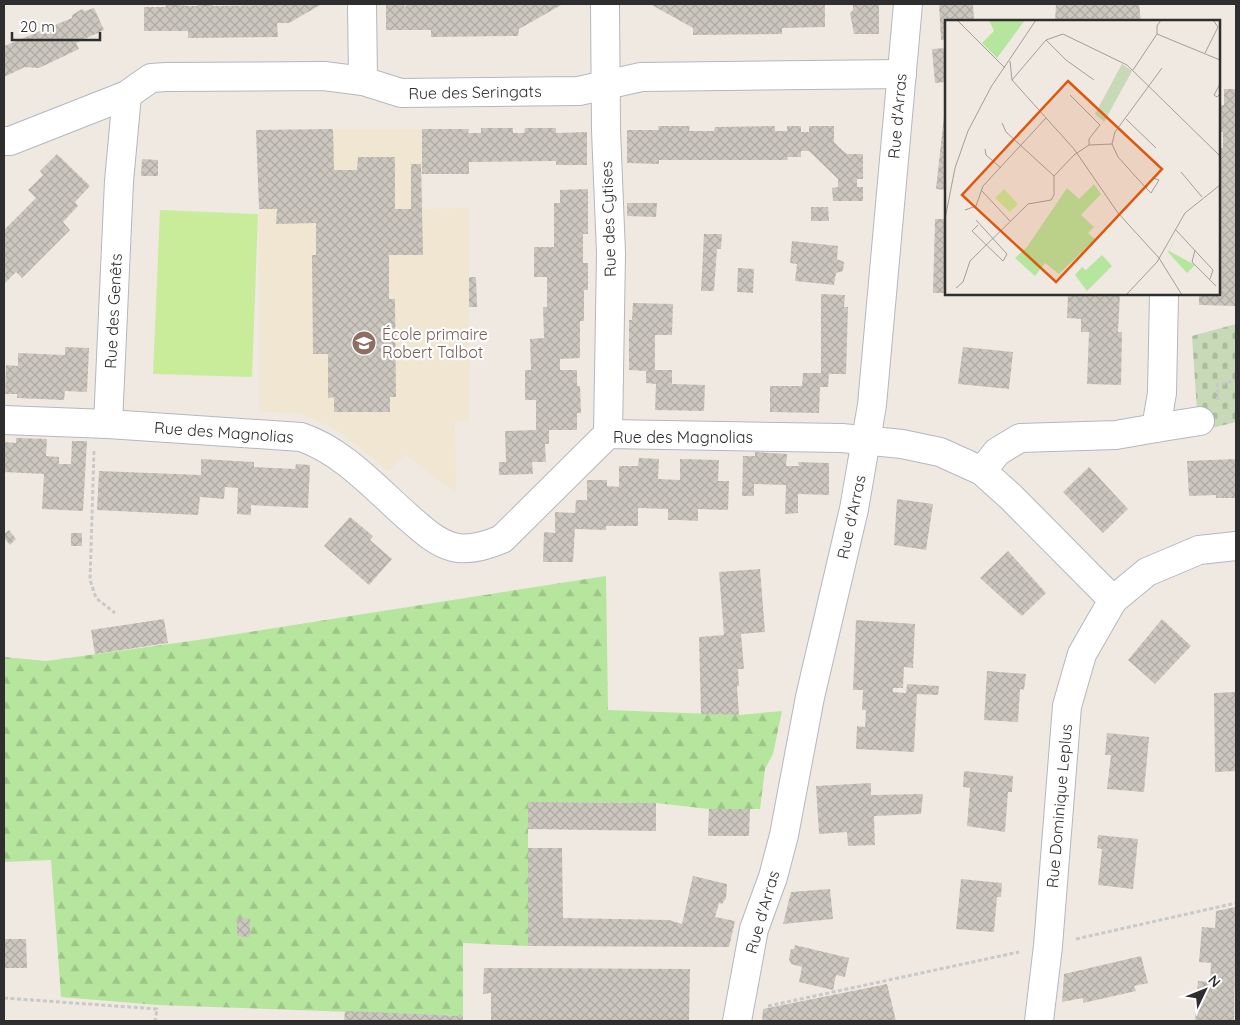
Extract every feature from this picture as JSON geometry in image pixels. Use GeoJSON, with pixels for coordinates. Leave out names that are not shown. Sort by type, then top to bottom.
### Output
{"type":"FeatureCollection","features":[{"type":"Feature","properties":{"kind":"street"},"geometry":{"type":"LineString","coordinates":[[362,4],[363,81]]}},
{"type":"Feature","properties":{"kind":"street","name":"Rue des Cytises"},"geometry":{"type":"LineString","coordinates":[[605,4],[606,130],[611,253],[608,434]]}},
{"type":"Feature","properties":{"kind":"street","name":"Rue d'Arras"},"geometry":{"type":"LineString","coordinates":[[737,1016],[754,929],[773,877],[784,834],[810,697],[854,509],[866,441],[872,405],[908,4]]}},
{"type":"Feature","properties":{"kind":"street","name":"Rue des Seringats"},"geometry":{"type":"LineString","coordinates":[[4,141],[10,141],[127,95],[151,78],[324,76],[363,81],[401,93],[579,91],[607,83],[641,77],[902,74]]}},
{"type":"Feature","properties":{"kind":"street","name":"Rue des Genêts"},"geometry":{"type":"LineString","coordinates":[[101,423],[127,95]]}},
{"type":"Feature","properties":{"kind":"street"},"geometry":{"type":"LineString","coordinates":[[1156,428],[1162,393],[1164,295]]}},
{"type":"Feature","properties":{"kind":"street"},"geometry":{"type":"LineString","coordinates":[[4,420],[101,423]]}},
{"type":"Feature","properties":{"kind":"street"},"geometry":{"type":"LineString","coordinates":[[982,471],[997,452],[1020,438],[1116,435],[1200,421]]}},
{"type":"Feature","properties":{"kind":"street","name":"Rue des Magnolias"},"geometry":{"type":"LineString","coordinates":[[101,423],[301,437],[324,446],[355,469],[431,537],[454,547],[488,544],[502,538],[608,434],[842,438],[902,444],[940,452],[982,471],[1011,497],[1113,600]]}},
{"type":"Feature","properties":{"kind":"street"},"geometry":{"type":"LineString","coordinates":[[1113,600],[1147,572],[1199,550],[1236,546]]}},
{"type":"Feature","properties":{"kind":"street","name":"Rue Dominique Leplus"},"geometry":{"type":"LineString","coordinates":[[1039,1021],[1048,946],[1067,706],[1082,654],[1113,600]]}},
{"type":"Feature","properties":{"kind":"path"},"geometry":{"type":"LineString","coordinates":[[1218,385],[1236,380]]}},
{"type":"Feature","properties":{"kind":"path"},"geometry":{"type":"LineString","coordinates":[[101,423],[90,580],[96,598],[115,613]]}},
{"type":"Feature","properties":{"kind":"path"},"geometry":{"type":"LineString","coordinates":[[737,1016],[1236,903]]}},
{"type":"Feature","properties":{"kind":"path"},"geometry":{"type":"LineString","coordinates":[[4,998],[157,1009],[155,1021]]}},
{"type":"Feature","properties":{"kind":"shaded area","name":"École primaire Robert Talbot"},"geometry":{"type":"Polygon","coordinates":[[[422,129],[423,209],[469,208],[469,421],[455,421],[456,493],[405,454],[388,471],[347,437],[329,426],[302,414],[259,411],[259,209],[256,130],[422,129]]]}},
{"type":"Feature","properties":{"kind":"green space"},"geometry":{"type":"Polygon","coordinates":[[[160,210],[258,214],[252,377],[153,374],[160,210]]]}},
{"type":"Feature","properties":{"kind":"green space"},"geometry":{"type":"Polygon","coordinates":[[[1236,324],[1236,422],[1200,431],[1192,336],[1236,324]]]}},
{"type":"Feature","properties":{"kind":"green space"},"geometry":{"type":"Polygon","coordinates":[[[606,576],[608,710],[739,715],[782,711],[773,754],[765,769],[760,809],[709,809],[656,803],[528,802],[528,946],[463,943],[463,1016],[158,1005],[61,997],[51,860],[4,862],[4,657],[46,661],[198,640],[606,576]]]}},
{"type":"Feature","properties":{"kind":"building"},"geometry":{"type":"Polygon","coordinates":[[[167,4],[197,6],[199,4],[211,4],[213,6],[322,4],[289,23],[277,23],[278,37],[188,38],[188,31],[144,31],[144,7],[165,7],[167,4]]]}},
{"type":"Feature","properties":{"kind":"building"},"geometry":{"type":"Polygon","coordinates":[[[386,4],[405,4],[404,7],[409,4],[563,4],[519,29],[518,36],[431,37],[431,30],[386,30],[386,4]]]}},
{"type":"Feature","properties":{"kind":"building"},"geometry":{"type":"Polygon","coordinates":[[[650,4],[825,4],[825,27],[782,28],[782,34],[693,35],[693,28],[650,4]]]}},
{"type":"Feature","properties":{"kind":"building"},"geometry":{"type":"Polygon","coordinates":[[[853,4],[879,4],[879,34],[854,34],[850,13],[853,10],[853,4]]]}},
{"type":"Feature","properties":{"kind":"building"},"geometry":{"type":"Polygon","coordinates":[[[939,4],[973,4],[974,20],[945,20],[945,40],[941,40],[939,4]]]}},
{"type":"Feature","properties":{"kind":"building"},"geometry":{"type":"Polygon","coordinates":[[[1056,4],[1139,4],[1141,20],[1055,20],[1056,4]]]}},
{"type":"Feature","properties":{"kind":"building"},"geometry":{"type":"Polygon","coordinates":[[[94,8],[104,30],[76,43],[79,49],[39,68],[25,67],[4,77],[4,46],[72,18],[72,15],[82,9],[85,11],[94,8]]]}},
{"type":"Feature","properties":{"kind":"building"},"geometry":{"type":"Polygon","coordinates":[[[945,48],[945,82],[935,83],[932,49],[945,48]]]}},
{"type":"Feature","properties":{"kind":"building"},"geometry":{"type":"Polygon","coordinates":[[[1224,89],[1236,89],[1236,306],[1199,305],[1199,295],[1220,295],[1220,148],[1223,148],[1223,132],[1220,132],[1220,105],[1224,105],[1224,89]]]}},
{"type":"Feature","properties":{"kind":"building"},"geometry":{"type":"Polygon","coordinates":[[[945,107],[945,190],[936,189],[945,107]]]}},
{"type":"Feature","properties":{"kind":"building"},"geometry":{"type":"Polygon","coordinates":[[[658,126],[690,126],[689,131],[714,131],[715,127],[775,126],[775,131],[787,131],[787,126],[801,126],[801,132],[809,132],[809,126],[834,126],[834,142],[840,148],[847,154],[863,154],[863,179],[857,179],[857,187],[863,187],[863,201],[833,201],[832,188],[838,187],[838,179],[809,151],[801,151],[801,157],[787,157],[788,160],[659,160],[659,164],[627,163],[627,130],[659,130],[658,126]]]}},
{"type":"Feature","properties":{"kind":"building"},"geometry":{"type":"Polygon","coordinates":[[[481,128],[513,128],[513,133],[524,133],[525,128],[556,128],[556,133],[587,132],[587,165],[556,165],[556,161],[469,162],[469,174],[422,174],[422,129],[469,129],[468,133],[481,133],[481,128]]]}},
{"type":"Feature","properties":{"kind":"building"},"geometry":{"type":"Polygon","coordinates":[[[333,129],[334,170],[357,170],[358,157],[395,157],[395,209],[411,209],[411,164],[421,164],[423,255],[389,255],[389,299],[395,299],[396,397],[390,397],[390,412],[334,412],[334,397],[328,398],[328,354],[313,354],[312,255],[316,255],[316,223],[276,224],[277,209],[259,209],[256,130],[333,129]]]}},
{"type":"Feature","properties":{"kind":"building"},"geometry":{"type":"Polygon","coordinates":[[[57,154],[90,186],[75,202],[78,206],[63,222],[70,230],[22,278],[16,272],[4,284],[4,230],[36,198],[28,190],[43,175],[40,171],[57,154]]]}},
{"type":"Feature","properties":{"kind":"building"},"geometry":{"type":"Polygon","coordinates":[[[142,159],[158,160],[158,176],[141,176],[142,159]]]}},
{"type":"Feature","properties":{"kind":"building"},"geometry":{"type":"Polygon","coordinates":[[[588,189],[588,234],[583,234],[583,263],[588,263],[588,290],[584,290],[584,321],[580,321],[580,358],[560,359],[560,370],[577,370],[577,386],[580,386],[581,413],[577,413],[577,430],[549,430],[549,444],[545,444],[546,462],[532,462],[533,474],[499,475],[499,462],[506,462],[505,431],[536,430],[536,400],[525,400],[525,370],[531,370],[530,339],[544,338],[543,307],[547,307],[547,277],[534,277],[534,247],[554,247],[554,203],[560,203],[560,190],[588,189]]]}},
{"type":"Feature","properties":{"kind":"building"},"geometry":{"type":"Polygon","coordinates":[[[627,203],[657,203],[656,217],[627,216],[627,203]]]}},
{"type":"Feature","properties":{"kind":"building"},"geometry":{"type":"Polygon","coordinates":[[[811,207],[828,207],[829,221],[811,221],[811,207]]]}},
{"type":"Feature","properties":{"kind":"building"},"geometry":{"type":"Polygon","coordinates":[[[935,219],[945,219],[945,293],[933,293],[935,219]]]}},
{"type":"Feature","properties":{"kind":"building"},"geometry":{"type":"Polygon","coordinates":[[[704,234],[722,234],[721,249],[717,249],[714,291],[701,291],[704,234]]]}},
{"type":"Feature","properties":{"kind":"building"},"geometry":{"type":"Polygon","coordinates":[[[792,241],[838,246],[837,259],[844,262],[843,271],[836,273],[834,285],[795,281],[797,264],[790,263],[792,241]]]}},
{"type":"Feature","properties":{"kind":"building"},"geometry":{"type":"Polygon","coordinates":[[[738,268],[754,269],[753,293],[737,292],[738,268]]]}},
{"type":"Feature","properties":{"kind":"building"},"geometry":{"type":"Polygon","coordinates":[[[469,277],[476,277],[477,307],[469,307],[469,277]]]}},
{"type":"Feature","properties":{"kind":"building"},"geometry":{"type":"Polygon","coordinates":[[[821,294],[845,295],[844,307],[848,307],[846,374],[829,374],[828,387],[820,387],[819,413],[770,412],[770,386],[802,386],[803,373],[821,373],[821,294]]]}},
{"type":"Feature","properties":{"kind":"building"},"geometry":{"type":"Polygon","coordinates":[[[1068,295],[1120,295],[1118,332],[1122,332],[1121,385],[1087,384],[1089,332],[1081,332],[1081,319],[1067,318],[1068,295]]]}},
{"type":"Feature","properties":{"kind":"building"},"geometry":{"type":"Polygon","coordinates":[[[633,303],[673,304],[672,335],[655,335],[655,370],[672,370],[672,384],[705,385],[704,411],[655,410],[656,384],[646,383],[646,371],[629,370],[629,320],[632,320],[633,303]]]}},
{"type":"Feature","properties":{"kind":"building"},"geometry":{"type":"Polygon","coordinates":[[[65,347],[89,348],[87,392],[65,391],[64,400],[17,398],[17,394],[5,394],[6,365],[18,366],[18,353],[65,355],[65,347]]]}},
{"type":"Feature","properties":{"kind":"building"},"geometry":{"type":"Polygon","coordinates":[[[963,347],[1013,352],[1009,389],[958,384],[963,347]]]}},
{"type":"Feature","properties":{"kind":"building"},"geometry":{"type":"Polygon","coordinates":[[[16,438],[47,439],[46,456],[59,457],[59,464],[71,464],[72,441],[87,441],[83,511],[42,509],[44,474],[4,472],[4,442],[16,443],[16,438]]]}},
{"type":"Feature","properties":{"kind":"building"},"geometry":{"type":"Polygon","coordinates":[[[755,452],[787,454],[786,466],[799,466],[798,462],[829,463],[829,495],[798,494],[798,513],[785,514],[786,485],[754,484],[754,496],[742,496],[743,456],[755,456],[755,452]]]}},
{"type":"Feature","properties":{"kind":"building"},"geometry":{"type":"Polygon","coordinates":[[[639,458],[659,459],[658,479],[680,480],[680,459],[719,460],[718,481],[729,481],[728,510],[698,509],[698,521],[668,520],[668,509],[638,508],[638,526],[606,526],[606,530],[575,529],[573,562],[543,562],[544,532],[555,533],[555,512],[575,513],[576,500],[587,500],[587,480],[607,480],[607,486],[619,487],[619,466],[638,466],[639,458]]]}},
{"type":"Feature","properties":{"kind":"building"},"geometry":{"type":"Polygon","coordinates":[[[201,459],[254,462],[254,467],[295,469],[296,464],[310,465],[308,508],[251,505],[251,515],[237,514],[238,488],[225,487],[224,499],[200,497],[198,515],[97,510],[99,471],[201,475],[201,459]]]}},
{"type":"Feature","properties":{"kind":"building"},"geometry":{"type":"Polygon","coordinates":[[[1236,459],[1236,498],[1216,498],[1216,495],[1189,496],[1187,461],[1236,459]]]}},
{"type":"Feature","properties":{"kind":"building"},"geometry":{"type":"Polygon","coordinates":[[[1089,467],[1128,509],[1103,533],[1063,492],[1089,467]]]}},
{"type":"Feature","properties":{"kind":"building"},"geometry":{"type":"Polygon","coordinates":[[[897,499],[933,504],[926,550],[894,545],[897,499]]]}},
{"type":"Feature","properties":{"kind":"building"},"geometry":{"type":"Polygon","coordinates":[[[350,517],[373,536],[370,540],[392,559],[369,585],[324,546],[350,517]]]}},
{"type":"Feature","properties":{"kind":"building"},"geometry":{"type":"Polygon","coordinates":[[[9,530],[16,539],[10,545],[4,538],[4,534],[9,530]]]}},
{"type":"Feature","properties":{"kind":"building"},"geometry":{"type":"Polygon","coordinates":[[[71,533],[82,533],[82,546],[71,546],[71,533]]]}},
{"type":"Feature","properties":{"kind":"building"},"geometry":{"type":"Polygon","coordinates":[[[1008,551],[1046,593],[1022,616],[980,578],[1008,551]]]}},
{"type":"Feature","properties":{"kind":"building"},"geometry":{"type":"Polygon","coordinates":[[[760,569],[765,632],[741,634],[744,669],[738,669],[739,715],[701,714],[699,637],[724,635],[719,572],[760,569]]]}},
{"type":"Feature","properties":{"kind":"building"},"geometry":{"type":"Polygon","coordinates":[[[164,619],[168,643],[95,654],[91,630],[164,619]]]}},
{"type":"Feature","properties":{"kind":"building"},"geometry":{"type":"Polygon","coordinates":[[[1162,619],[1191,646],[1155,684],[1128,660],[1162,619]]]}},
{"type":"Feature","properties":{"kind":"building"},"geometry":{"type":"Polygon","coordinates":[[[856,620],[915,624],[913,668],[904,667],[903,688],[893,688],[893,692],[906,693],[907,684],[939,686],[938,695],[917,694],[914,752],[856,749],[857,726],[865,727],[866,710],[862,710],[863,690],[853,690],[856,620]]]}},
{"type":"Feature","properties":{"kind":"building"},"geometry":{"type":"Polygon","coordinates":[[[987,671],[1026,674],[1024,690],[1020,689],[1018,722],[984,720],[987,671]]]}},
{"type":"Feature","properties":{"kind":"building"},"geometry":{"type":"Polygon","coordinates":[[[1236,692],[1236,771],[1215,772],[1214,693],[1236,692]]]}},
{"type":"Feature","properties":{"kind":"building"},"geometry":{"type":"Polygon","coordinates":[[[1107,733],[1149,737],[1144,792],[1107,789],[1111,755],[1105,755],[1107,733]]]}},
{"type":"Feature","properties":{"kind":"building"},"geometry":{"type":"Polygon","coordinates":[[[964,771],[1013,776],[1012,792],[1008,792],[1005,832],[967,826],[970,788],[963,787],[964,771]]]}},
{"type":"Feature","properties":{"kind":"building"},"geometry":{"type":"Polygon","coordinates":[[[871,783],[871,795],[923,794],[921,814],[874,816],[875,845],[848,846],[847,832],[819,834],[816,786],[871,783]]]}},
{"type":"Feature","properties":{"kind":"building"},"geometry":{"type":"Polygon","coordinates":[[[528,802],[656,803],[656,831],[528,829],[528,802]]]}},
{"type":"Feature","properties":{"kind":"building"},"geometry":{"type":"Polygon","coordinates":[[[709,809],[750,809],[749,836],[708,836],[709,809]]]}},
{"type":"Feature","properties":{"kind":"building"},"geometry":{"type":"Polygon","coordinates":[[[1098,835],[1138,839],[1133,889],[1098,885],[1102,849],[1097,848],[1098,835]]]}},
{"type":"Feature","properties":{"kind":"building"},"geometry":{"type":"Polygon","coordinates":[[[528,848],[562,848],[563,918],[669,920],[682,924],[693,876],[727,884],[726,898],[722,904],[719,903],[715,917],[735,921],[729,947],[528,946],[528,848]]]}},
{"type":"Feature","properties":{"kind":"building"},"geometry":{"type":"Polygon","coordinates":[[[961,879],[1002,883],[1001,897],[997,897],[994,932],[956,929],[961,879]]]}},
{"type":"Feature","properties":{"kind":"building"},"geometry":{"type":"Polygon","coordinates":[[[830,889],[833,919],[783,924],[791,892],[830,889]]]}},
{"type":"Feature","properties":{"kind":"building"},"geometry":{"type":"Polygon","coordinates":[[[1236,907],[1234,1021],[1195,1021],[1198,981],[1210,982],[1211,963],[1199,962],[1202,927],[1215,928],[1216,911],[1236,907]]]}},
{"type":"Feature","properties":{"kind":"building"},"geometry":{"type":"Polygon","coordinates":[[[237,918],[250,919],[250,937],[237,936],[237,918]]]}},
{"type":"Feature","properties":{"kind":"building"},"geometry":{"type":"Polygon","coordinates":[[[4,939],[26,939],[27,968],[4,968],[4,939]]]}},
{"type":"Feature","properties":{"kind":"building"},"geometry":{"type":"Polygon","coordinates":[[[795,945],[849,958],[845,977],[836,975],[833,990],[799,982],[802,967],[791,964],[789,959],[791,949],[794,949],[795,945]]]}},
{"type":"Feature","properties":{"kind":"building"},"geometry":{"type":"Polygon","coordinates":[[[1141,956],[1148,983],[1134,986],[1136,991],[1083,1003],[1083,998],[1062,1002],[1064,974],[1141,956]]]}},
{"type":"Feature","properties":{"kind":"building"},"geometry":{"type":"Polygon","coordinates":[[[484,968],[690,969],[689,1021],[491,1021],[491,993],[483,994],[484,968]]]}},
{"type":"Feature","properties":{"kind":"building"},"geometry":{"type":"Polygon","coordinates":[[[887,984],[896,1021],[762,1021],[763,1009],[887,984]]]}},
{"type":"Feature","properties":{"kind":"building"},"geometry":{"type":"Polygon","coordinates":[[[345,1011],[463,1016],[463,1021],[344,1021],[345,1011]]]}},
{"type":"Feature","properties":{"kind":"place","name":"École primaire Robert Talbot"},"geometry":{"type":"Point","coordinates":[364,343]}}]}
